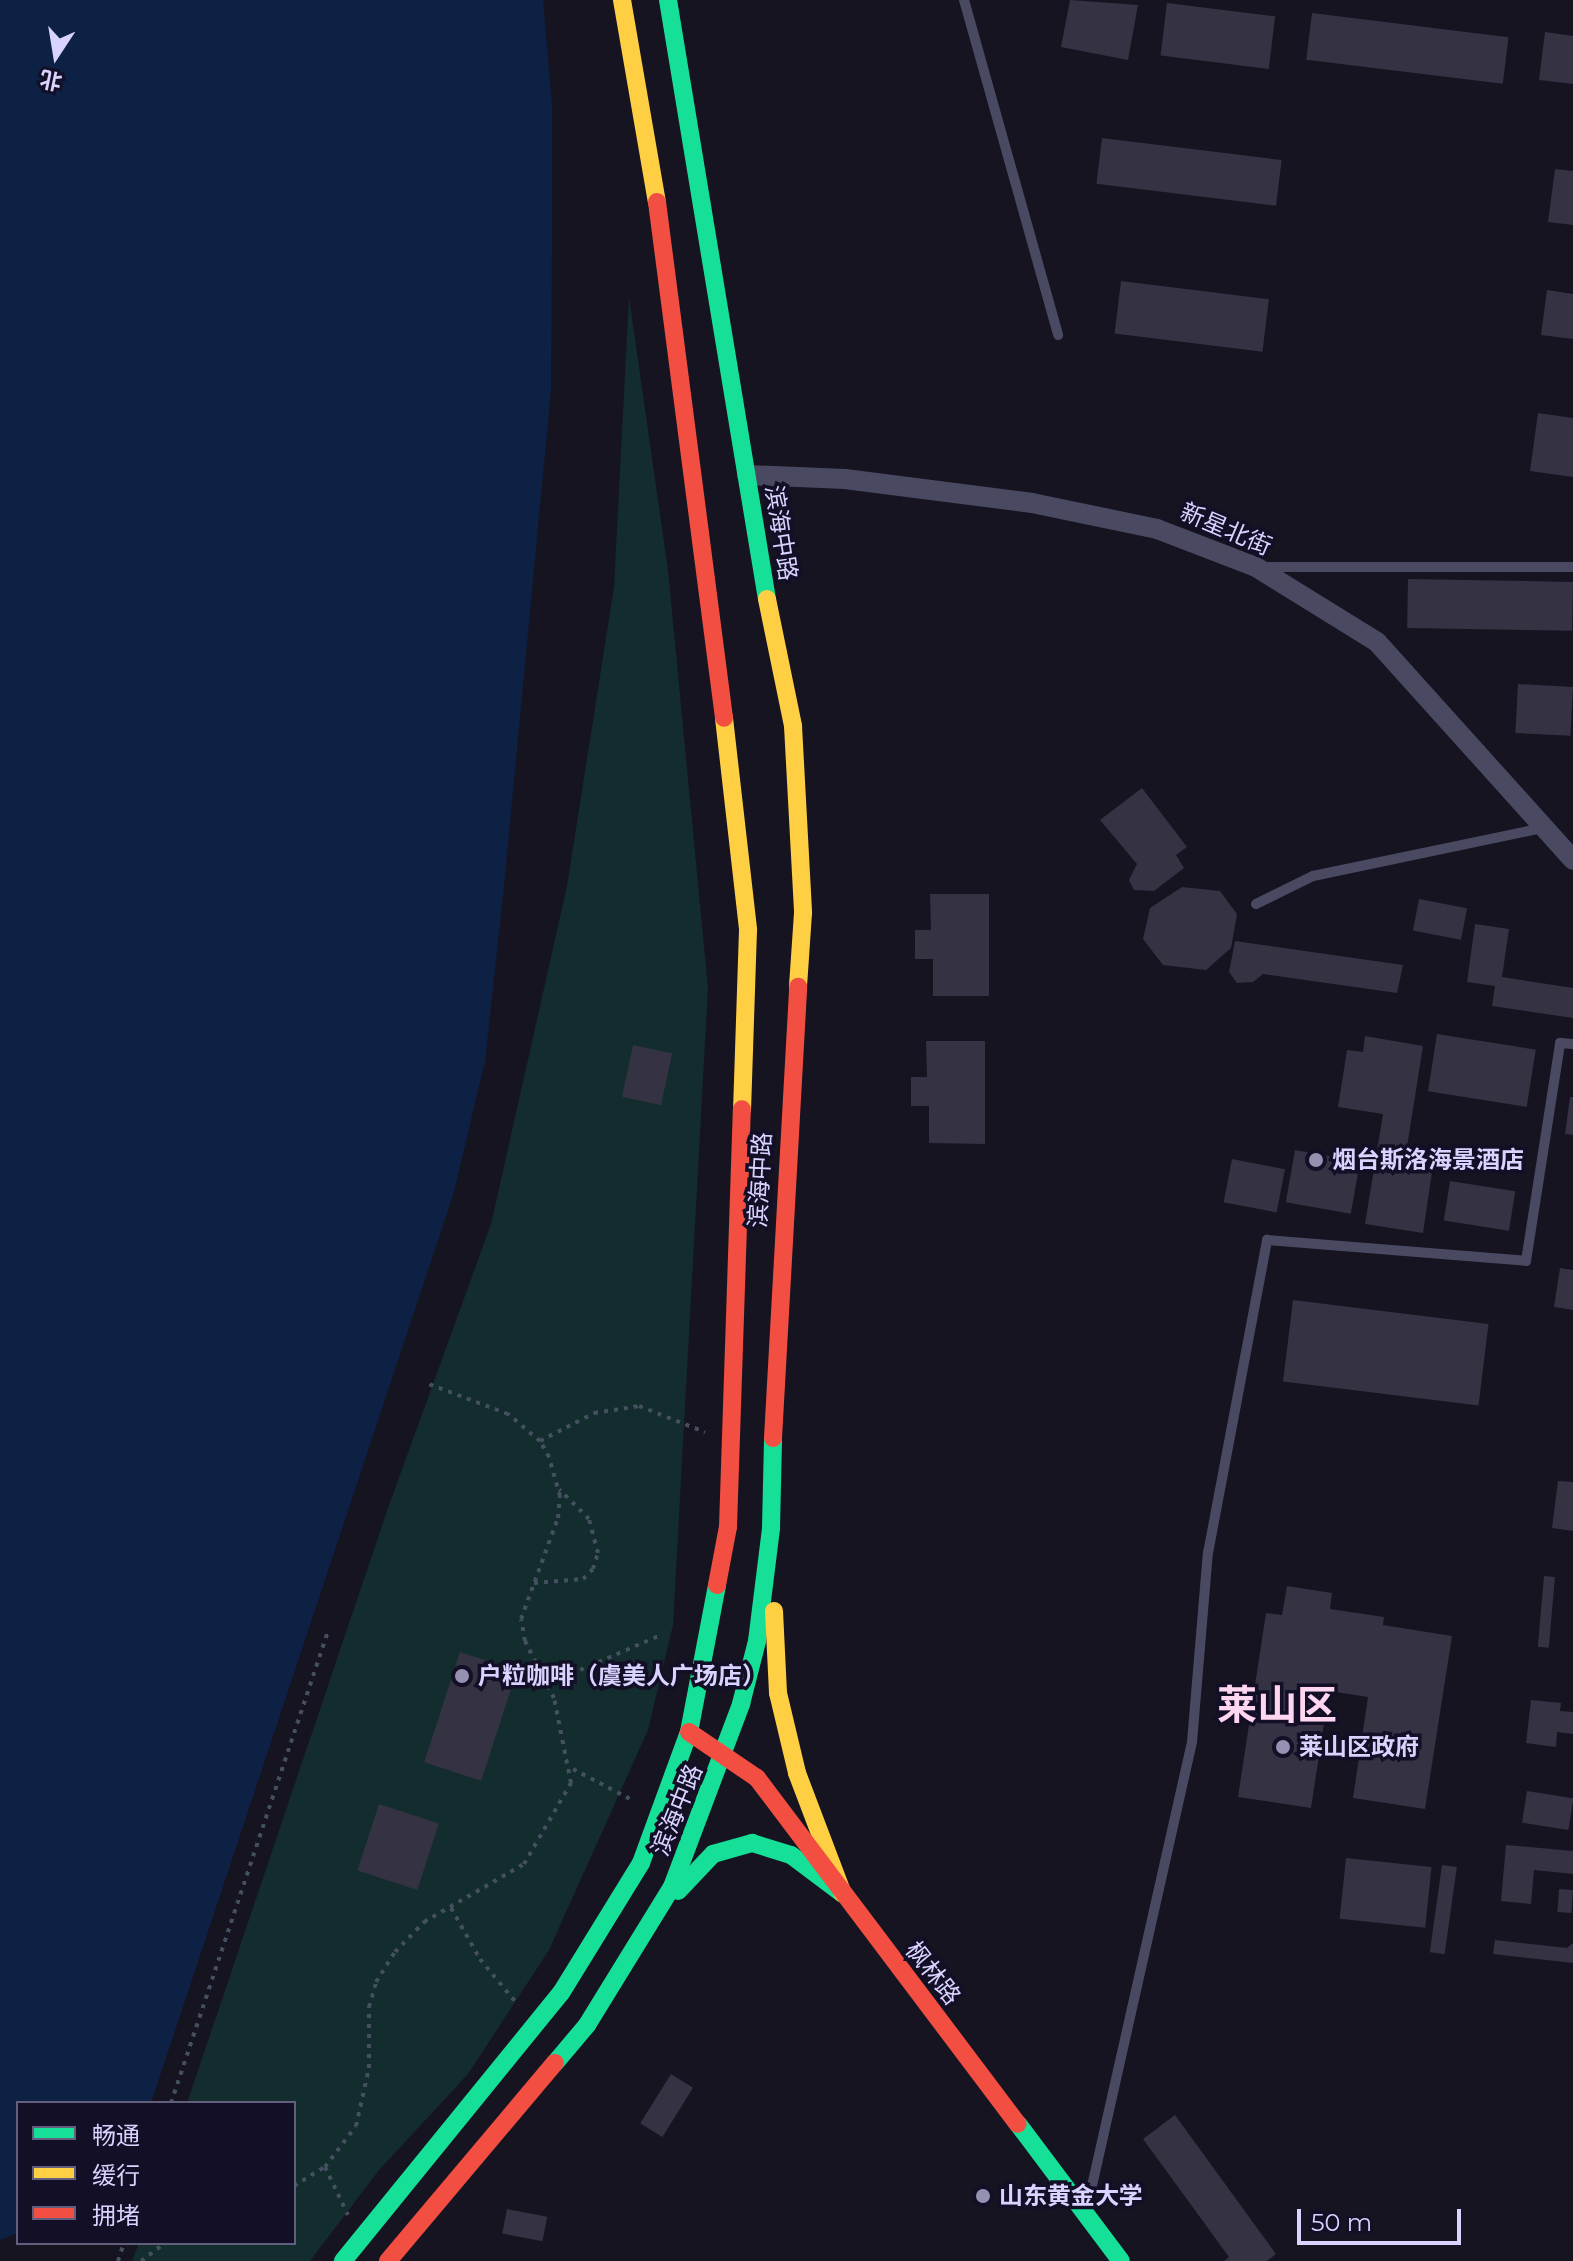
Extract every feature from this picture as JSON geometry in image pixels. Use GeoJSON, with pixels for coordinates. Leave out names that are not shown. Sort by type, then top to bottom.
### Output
{"type":"FeatureCollection","features":[{"type":"Feature","properties":{"kind":"main road","name":"滨海中路"},"geometry":{"type":"LineString","coordinates":[[343,2261],[561,1993],[641,1863],[689,1732],[728,1527],[748,930],[696,478],[661,223],[622,0]]}},
{"type":"Feature","properties":{"kind":"main road","name":"滨海中路"},"geometry":{"type":"LineString","coordinates":[[388,2261],[587,2025],[637,1950],[672,1887],[725,1756],[757,1641],[771,1528],[775,1336],[803,913],[793,726],[747,475],[668,0]]}},
{"type":"Feature","properties":{"kind":"main road"},"geometry":{"type":"LineString","coordinates":[[771,1528],[778,1693],[797,1773],[843,1894]]}},
{"type":"Feature","properties":{"kind":"main road","name":"枫林路"},"geometry":{"type":"LineString","coordinates":[[689,1732],[757,1778],[1086,2210],[1121,2261]]}},
{"type":"Feature","properties":{"kind":"main road"},"geometry":{"type":"LineString","coordinates":[[637,1950],[682,1885],[713,1854],[734,1844],[752,1843],[791,1855],[843,1894]]}},
{"type":"Feature","properties":{"kind":"street","name":"新星北街"},"geometry":{"type":"LineString","coordinates":[[747,475],[845,479],[1032,503],[1157,529],[1256,567],[1377,642],[1573,860]]}},
{"type":"Feature","properties":{"kind":"lane"},"geometry":{"type":"LineString","coordinates":[[964,0],[1058,335]]}},
{"type":"Feature","properties":{"kind":"lane"},"geometry":{"type":"LineString","coordinates":[[1256,567],[1573,567]]}},
{"type":"Feature","properties":{"kind":"lane"},"geometry":{"type":"LineString","coordinates":[[1256,904],[1313,876],[1544,828]]}},
{"type":"Feature","properties":{"kind":"lane"},"geometry":{"type":"LineString","coordinates":[[1086,2210],[1192,1742],[1208,1553],[1267,1240],[1526,1261],[1560,1043],[1573,1044]]}},
{"type":"Feature","properties":{"kind":"path"},"geometry":{"type":"LineString","coordinates":[[296,2185],[325,2167],[344,2145],[365,2107],[369,2007],[376,1982],[424,1922],[524,1864],[566,1796],[573,1769],[521,1619],[558,1518],[557,1487],[540,1441],[508,1414],[426,1383]]}},
{"type":"Feature","properties":{"kind":"path"},"geometry":{"type":"LineString","coordinates":[[540,1441],[594,1413],[639,1406],[711,1435]]}},
{"type":"Feature","properties":{"kind":"path"},"geometry":{"type":"LineString","coordinates":[[533,1583],[583,1579],[593,1569],[598,1553],[589,1519],[557,1487]]}},
{"type":"Feature","properties":{"kind":"path"},"geometry":{"type":"LineString","coordinates":[[172,2101],[327,1633]]}},
{"type":"Feature","properties":{"kind":"path"},"geometry":{"type":"LineString","coordinates":[[542,1674],[580,1670],[663,1634]]}},
{"type":"Feature","properties":{"kind":"path"},"geometry":{"type":"LineString","coordinates":[[573,1769],[630,1799]]}},
{"type":"Feature","properties":{"kind":"path"},"geometry":{"type":"LineString","coordinates":[[451,1908],[502,1991],[520,2007]]}},
{"type":"Feature","properties":{"kind":"path"},"geometry":{"type":"LineString","coordinates":[[325,2167],[349,2217]]}},
{"type":"Feature","properties":{"kind":"path"},"geometry":{"type":"LineString","coordinates":[[141,2261],[162,2245]]}},
{"type":"Feature","properties":{"kind":"green space"},"geometry":{"type":"Polygon","coordinates":[[[629,297],[668,570],[708,988],[673,1625],[648,1730],[549,1950],[468,2074],[379,2170],[310,2261],[132,2261],[138,2245],[296,2245],[296,2101],[188,2101],[388,1508],[491,1224],[567,886],[614,587],[629,297]]]}},
{"type":"Feature","properties":{"kind":"water"},"geometry":{"type":"Polygon","coordinates":[[[0,0],[543,0],[552,107],[551,390],[485,1061],[454,1192],[152,2101],[16,2101],[16,2234],[0,2240],[0,0]]]}},
{"type":"Feature","properties":{"kind":"building"},"geometry":{"type":"Polygon","coordinates":[[[1070,0],[1138,5],[1128,60],[1061,47],[1070,0]]]}},
{"type":"Feature","properties":{"kind":"building"},"geometry":{"type":"Polygon","coordinates":[[[1167,3],[1275,16],[1269,69],[1161,56],[1167,3]]]}},
{"type":"Feature","properties":{"kind":"building"},"geometry":{"type":"Polygon","coordinates":[[[1312,13],[1509,37],[1503,84],[1306,60],[1312,13]]]}},
{"type":"Feature","properties":{"kind":"building"},"geometry":{"type":"Polygon","coordinates":[[[1545,32],[1573,36],[1573,84],[1539,80],[1545,32]]]}},
{"type":"Feature","properties":{"kind":"building"},"geometry":{"type":"Polygon","coordinates":[[[1102,138],[1282,160],[1276,206],[1096,184],[1102,138]]]}},
{"type":"Feature","properties":{"kind":"building"},"geometry":{"type":"Polygon","coordinates":[[[1555,169],[1573,171],[1573,225],[1548,222],[1555,169]]]}},
{"type":"Feature","properties":{"kind":"building"},"geometry":{"type":"Polygon","coordinates":[[[1121,281],[1269,299],[1262,352],[1115,334],[1121,281]]]}},
{"type":"Feature","properties":{"kind":"building"},"geometry":{"type":"Polygon","coordinates":[[[1547,290],[1573,294],[1573,339],[1541,335],[1547,290]]]}},
{"type":"Feature","properties":{"kind":"building"},"geometry":{"type":"Polygon","coordinates":[[[1538,413],[1573,418],[1573,477],[1530,471],[1538,413]]]}},
{"type":"Feature","properties":{"kind":"building"},"geometry":{"type":"Polygon","coordinates":[[[1408,579],[1573,582],[1572,631],[1407,628],[1408,579]]]}},
{"type":"Feature","properties":{"kind":"building"},"geometry":{"type":"Polygon","coordinates":[[[1518,684],[1573,687],[1570,736],[1515,733],[1518,684]]]}},
{"type":"Feature","properties":{"kind":"building"},"geometry":{"type":"Polygon","coordinates":[[[1142,788],[1187,847],[1176,855],[1184,868],[1154,891],[1134,890],[1129,880],[1137,864],[1100,820],[1142,788]]]}},
{"type":"Feature","properties":{"kind":"building"},"geometry":{"type":"Polygon","coordinates":[[[1182,887],[1220,891],[1237,914],[1231,948],[1206,970],[1163,965],[1143,939],[1150,908],[1182,887]]]}},
{"type":"Feature","properties":{"kind":"building"},"geometry":{"type":"Polygon","coordinates":[[[930,894],[989,894],[989,996],[933,996],[933,959],[915,959],[915,930],[931,930],[930,894]]]}},
{"type":"Feature","properties":{"kind":"building"},"geometry":{"type":"Polygon","coordinates":[[[1419,899],[1467,908],[1461,940],[1413,930],[1419,899]]]}},
{"type":"Feature","properties":{"kind":"building"},"geometry":{"type":"Polygon","coordinates":[[[1475,924],[1509,929],[1502,977],[1573,988],[1573,1018],[1492,1006],[1495,986],[1467,982],[1475,924]]]}},
{"type":"Feature","properties":{"kind":"building"},"geometry":{"type":"Polygon","coordinates":[[[1235,941],[1403,965],[1397,993],[1263,974],[1253,982],[1237,983],[1229,972],[1235,941]]]}},
{"type":"Feature","properties":{"kind":"building"},"geometry":{"type":"Polygon","coordinates":[[[1437,1034],[1536,1050],[1527,1107],[1428,1091],[1437,1034]]]}},
{"type":"Feature","properties":{"kind":"building"},"geometry":{"type":"Polygon","coordinates":[[[1365,1036],[1423,1046],[1407,1147],[1435,1152],[1423,1233],[1365,1224],[1383,1114],[1338,1107],[1347,1050],[1363,1052],[1365,1036]]]}},
{"type":"Feature","properties":{"kind":"building"},"geometry":{"type":"Polygon","coordinates":[[[926,1041],[985,1041],[985,1144],[929,1143],[929,1106],[911,1106],[911,1077],[927,1077],[926,1041]]]}},
{"type":"Feature","properties":{"kind":"building"},"geometry":{"type":"Polygon","coordinates":[[[633,1045],[672,1053],[661,1105],[622,1097],[633,1045]]]}},
{"type":"Feature","properties":{"kind":"building"},"geometry":{"type":"Polygon","coordinates":[[[1570,1097],[1573,1097],[1573,1135],[1565,1134],[1570,1097]]]}},
{"type":"Feature","properties":{"kind":"building"},"geometry":{"type":"Polygon","coordinates":[[[1295,1150],[1360,1161],[1351,1214],[1286,1202],[1295,1150]]]}},
{"type":"Feature","properties":{"kind":"building"},"geometry":{"type":"Polygon","coordinates":[[[1232,1159],[1285,1169],[1277,1212],[1224,1202],[1232,1159]]]}},
{"type":"Feature","properties":{"kind":"building"},"geometry":{"type":"Polygon","coordinates":[[[1450,1181],[1515,1191],[1509,1231],[1444,1221],[1450,1181]]]}},
{"type":"Feature","properties":{"kind":"building"},"geometry":{"type":"Polygon","coordinates":[[[1560,1268],[1573,1270],[1573,1310],[1554,1307],[1560,1268]]]}},
{"type":"Feature","properties":{"kind":"building"},"geometry":{"type":"Polygon","coordinates":[[[1293,1300],[1489,1324],[1479,1405],[1283,1381],[1293,1300]]]}},
{"type":"Feature","properties":{"kind":"building"},"geometry":{"type":"Polygon","coordinates":[[[1558,1481],[1573,1482],[1573,1531],[1552,1528],[1558,1481]]]}},
{"type":"Feature","properties":{"kind":"building"},"geometry":{"type":"Polygon","coordinates":[[[1544,1576],[1555,1577],[1549,1648],[1538,1647],[1544,1576]]]}},
{"type":"Feature","properties":{"kind":"building","name":"莱山区政府"},"geometry":{"type":"Polygon","coordinates":[[[1287,1586],[1332,1593],[1330,1609],[1384,1617],[1383,1625],[1452,1636],[1425,1809],[1353,1798],[1368,1697],[1329,1691],[1311,1808],[1238,1797],[1266,1613],[1282,1615],[1287,1586]]]}},
{"type":"Feature","properties":{"kind":"building"},"geometry":{"type":"Polygon","coordinates":[[[460,1652],[517,1671],[481,1781],[424,1762],[460,1652]]]}},
{"type":"Feature","properties":{"kind":"building"},"geometry":{"type":"Polygon","coordinates":[[[1531,1700],[1561,1703],[1560,1711],[1573,1712],[1573,1734],[1557,1732],[1556,1747],[1526,1743],[1531,1700]]]}},
{"type":"Feature","properties":{"kind":"building"},"geometry":{"type":"Polygon","coordinates":[[[1527,1791],[1573,1798],[1568,1830],[1522,1823],[1527,1791]]]}},
{"type":"Feature","properties":{"kind":"building"},"geometry":{"type":"Polygon","coordinates":[[[379,1804],[439,1823],[417,1890],[357,1871],[379,1804]]]}},
{"type":"Feature","properties":{"kind":"building"},"geometry":{"type":"Polygon","coordinates":[[[1506,1845],[1573,1851],[1573,1874],[1534,1870],[1531,1904],[1501,1901],[1506,1845]]]}},
{"type":"Feature","properties":{"kind":"building"},"geometry":{"type":"Polygon","coordinates":[[[1346,1858],[1432,1867],[1425,1928],[1340,1919],[1346,1858]]]}},
{"type":"Feature","properties":{"kind":"building"},"geometry":{"type":"Polygon","coordinates":[[[1442,1865],[1457,1867],[1445,1954],[1430,1952],[1442,1865]]]}},
{"type":"Feature","properties":{"kind":"building"},"geometry":{"type":"Polygon","coordinates":[[[1559,1889],[1573,1890],[1571,1913],[1557,1912],[1559,1889]]]}},
{"type":"Feature","properties":{"kind":"building"},"geometry":{"type":"Polygon","coordinates":[[[1495,1940],[1567,1948],[1573,1943],[1573,1963],[1493,1954],[1495,1940]]]}},
{"type":"Feature","properties":{"kind":"building"},"geometry":{"type":"Polygon","coordinates":[[[671,2074],[693,2088],[662,2137],[640,2123],[671,2074]]]}},
{"type":"Feature","properties":{"kind":"building"},"geometry":{"type":"Polygon","coordinates":[[[1175,2115],[1276,2254],[1267,2261],[1224,2261],[1229,2257],[1143,2139],[1175,2115]]]}},
{"type":"Feature","properties":{"kind":"building"},"geometry":{"type":"Polygon","coordinates":[[[507,2209],[547,2217],[542,2241],[502,2234],[507,2209]]]}},
{"type":"Feature","properties":{"kind":"traffic: fast"},"geometry":{"type":"LineString","coordinates":[[668,0],[767,599]]}},
{"type":"Feature","properties":{"kind":"traffic: fast"},"geometry":{"type":"LineString","coordinates":[[555,2063],[587,2025],[672,1887],[741,1704],[757,1641],[771,1528],[773,1438]]}},
{"type":"Feature","properties":{"kind":"traffic: fast"},"geometry":{"type":"LineString","coordinates":[[343,2261],[561,1993],[641,1863],[689,1732],[717,1585]]}},
{"type":"Feature","properties":{"kind":"traffic: fast"},"geometry":{"type":"LineString","coordinates":[[678,1891],[713,1854],[752,1843],[791,1855],[843,1894]]}},
{"type":"Feature","properties":{"kind":"traffic: fast"},"geometry":{"type":"LineString","coordinates":[[1018,2124],[1121,2261]]}},
{"type":"Feature","properties":{"kind":"traffic: slow"},"geometry":{"type":"LineString","coordinates":[[622,0],[657,202]]}},
{"type":"Feature","properties":{"kind":"traffic: slow"},"geometry":{"type":"LineString","coordinates":[[767,599],[793,726],[803,913],[798,987]]}},
{"type":"Feature","properties":{"kind":"traffic: slow"},"geometry":{"type":"LineString","coordinates":[[724,718],[748,930],[742,1109]]}},
{"type":"Feature","properties":{"kind":"traffic: slow"},"geometry":{"type":"LineString","coordinates":[[774,1611],[778,1693],[797,1773],[843,1894]]}},
{"type":"Feature","properties":{"kind":"traffic: jam"},"geometry":{"type":"LineString","coordinates":[[657,202],[724,718]]}},
{"type":"Feature","properties":{"kind":"traffic: jam"},"geometry":{"type":"LineString","coordinates":[[773,1438],[798,987]]}},
{"type":"Feature","properties":{"kind":"traffic: jam"},"geometry":{"type":"LineString","coordinates":[[717,1585],[728,1527],[742,1109]]}},
{"type":"Feature","properties":{"kind":"traffic: jam"},"geometry":{"type":"LineString","coordinates":[[689,1732],[757,1778],[1018,2124]]}},
{"type":"Feature","properties":{"kind":"traffic: jam"},"geometry":{"type":"LineString","coordinates":[[388,2261],[555,2063]]}},
{"type":"Feature","properties":{"kind":"place","name":"烟台斯洛海景酒店"},"geometry":{"type":"Point","coordinates":[1316,1160]}},
{"type":"Feature","properties":{"kind":"place","name":"户粒咖啡（虞美人广场店）"},"geometry":{"type":"Point","coordinates":[462,1676]}},
{"type":"Feature","properties":{"kind":"place","name":"莱山区政府"},"geometry":{"type":"Point","coordinates":[1283,1747]}},
{"type":"Feature","properties":{"kind":"place","name":"山东黄金大学"},"geometry":{"type":"Point","coordinates":[983,2196]}},
{"type":"Feature","properties":{"kind":"district","name":"莱山区"},"geometry":{"type":"Point","coordinates":[1277,1705]}}]}
